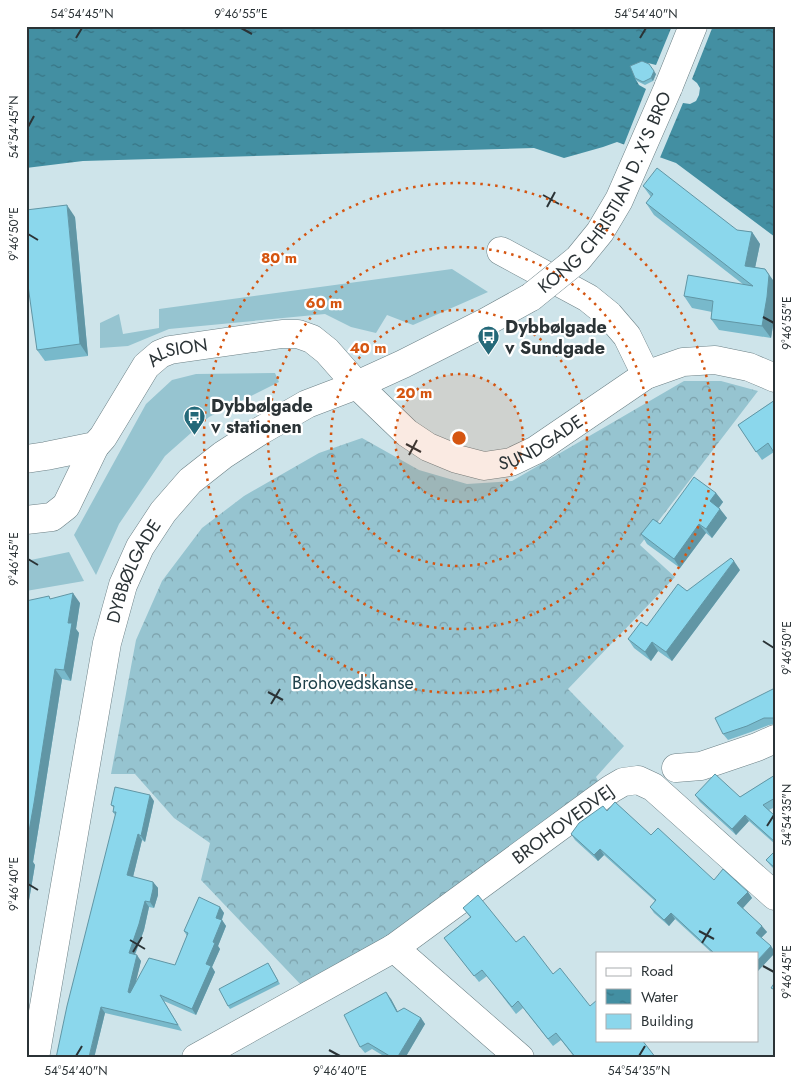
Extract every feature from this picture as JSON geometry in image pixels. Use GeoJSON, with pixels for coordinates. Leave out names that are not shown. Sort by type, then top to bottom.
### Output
{"type":"FeatureCollection","features":[{"type":"Feature","properties":{"kind":"street","name":"KONG CHRISTIAN D. X'S BRO"},"geometry":{"type":"LineString","coordinates":[[531,296],[578,258],[600,232],[619,200],[693,26]]}},
{"type":"Feature","properties":{"kind":"street"},"geometry":{"type":"LineString","coordinates":[[501,251],[588,298],[609,315],[627,336],[646,375]]}},
{"type":"Feature","properties":{"kind":"street","name":"DYBBØLGADE"},"geometry":{"type":"LineString","coordinates":[[35,1058],[106,643],[123,584],[140,547],[162,512],[190,481],[222,455],[260,431],[307,404],[357,385],[470,331],[531,296]]}},
{"type":"Feature","properties":{"kind":"street","name":"ALSION"},"geometry":{"type":"LineString","coordinates":[[26,520],[52,517],[66,506],[95,446],[104,437],[146,366],[160,354],[170,350],[282,334],[298,334],[312,339],[327,351],[357,385]]}},
{"type":"Feature","properties":{"kind":"street","name":"SUNDGADE"},"geometry":{"type":"LineString","coordinates":[[357,385],[407,433],[428,447],[457,459],[484,466],[511,462],[536,450],[646,375],[682,362],[714,360],[749,367],[775,378]]}},
{"type":"Feature","properties":{"kind":"street"},"geometry":{"type":"LineString","coordinates":[[26,459],[95,446]]}},
{"type":"Feature","properties":{"kind":"street"},"geometry":{"type":"LineString","coordinates":[[676,768],[701,766],[775,739]]}},
{"type":"Feature","properties":{"kind":"street","name":"BROHOVEDVEJ"},"geometry":{"type":"LineString","coordinates":[[196,1058],[394,948],[623,782],[638,780],[653,787],[775,896]]}},
{"type":"Feature","properties":{"kind":"street"},"geometry":{"type":"LineString","coordinates":[[394,948],[520,1058]]}},
{"type":"Feature","properties":{"kind":"green space"},"geometry":{"type":"Polygon","coordinates":[[[452,269],[488,292],[413,325],[387,315],[376,333],[351,327],[325,314],[169,329],[128,346],[100,348],[100,323],[119,314],[123,334],[159,328],[159,309],[452,269]]]}},
{"type":"Feature","properties":{"kind":"green space"},"geometry":{"type":"Polygon","coordinates":[[[275,373],[279,382],[209,417],[165,456],[119,524],[96,575],[74,535],[146,404],[172,380],[196,374],[275,373]]]}},
{"type":"Feature","properties":{"kind":"green space","name":"Brohovedskanse"},"geometry":{"type":"Polygon","coordinates":[[[684,381],[721,381],[758,391],[640,545],[675,577],[568,689],[624,746],[596,777],[600,784],[382,943],[303,987],[201,880],[210,843],[174,818],[135,774],[111,774],[136,640],[162,581],[202,528],[244,496],[319,453],[362,438],[419,470],[467,484],[512,481],[684,381]]]}},
{"type":"Feature","properties":{"kind":"green space"},"geometry":{"type":"Polygon","coordinates":[[[69,552],[84,581],[26,591],[26,561],[69,552]]]}},
{"type":"Feature","properties":{"kind":"water"},"geometry":{"type":"Polygon","coordinates":[[[26,26],[775,26],[775,237],[676,163],[617,142],[564,158],[534,148],[83,161],[26,168],[26,26]]]}},
{"type":"Feature","properties":{"kind":"pier"},"geometry":{"type":"Polygon","coordinates":[[[672,26],[713,26],[692,79],[700,88],[699,95],[696,101],[690,104],[683,103],[659,160],[623,147],[646,89],[639,85],[635,78],[636,71],[640,64],[656,65],[672,26]]]}},
{"type":"Feature","properties":{"kind":"building"},"geometry":{"type":"Polygon","coordinates":[[[642,61],[649,64],[654,71],[651,78],[643,82],[635,78],[630,66],[642,61]]]}},
{"type":"Feature","properties":{"kind":"building"},"geometry":{"type":"Polygon","coordinates":[[[657,168],[737,230],[752,232],[745,266],[765,269],[769,275],[762,326],[711,319],[713,301],[684,296],[688,275],[753,286],[646,203],[653,194],[643,186],[657,168]]]}},
{"type":"Feature","properties":{"kind":"building"},"geometry":{"type":"Polygon","coordinates":[[[67,205],[80,344],[37,350],[26,271],[26,210],[67,205]]]}},
{"type":"Feature","properties":{"kind":"building"},"geometry":{"type":"Polygon","coordinates":[[[775,400],[775,454],[768,443],[756,452],[738,425],[775,400]]]}},
{"type":"Feature","properties":{"kind":"building"},"geometry":{"type":"Polygon","coordinates":[[[694,477],[716,493],[710,501],[720,509],[706,529],[699,524],[674,559],[641,534],[653,519],[660,524],[694,477]]]}},
{"type":"Feature","properties":{"kind":"building"},"geometry":{"type":"Polygon","coordinates":[[[731,558],[734,561],[666,652],[652,642],[645,652],[628,639],[641,622],[647,626],[678,584],[687,591],[731,558]]]}},
{"type":"Feature","properties":{"kind":"building"},"geometry":{"type":"Polygon","coordinates":[[[73,593],[68,623],[72,623],[64,670],[55,669],[26,848],[26,601],[49,596],[50,599],[73,593]]]}},
{"type":"Feature","properties":{"kind":"building"},"geometry":{"type":"Polygon","coordinates":[[[775,688],[775,718],[764,718],[723,734],[715,718],[775,688]]]}},
{"type":"Feature","properties":{"kind":"building"},"geometry":{"type":"Polygon","coordinates":[[[715,774],[740,797],[775,775],[775,798],[763,805],[775,816],[775,842],[745,815],[732,829],[695,795],[715,774]]]}},
{"type":"Feature","properties":{"kind":"building"},"geometry":{"type":"Polygon","coordinates":[[[115,787],[150,795],[141,836],[138,834],[127,875],[153,882],[150,902],[145,901],[129,953],[137,955],[128,992],[130,993],[149,958],[175,965],[188,933],[184,931],[199,897],[220,907],[216,918],[222,920],[206,964],[211,966],[192,1009],[160,995],[178,1025],[101,1007],[89,1057],[93,1058],[56,1058],[67,1006],[116,812],[113,812],[114,806],[111,805],[115,787]]]}},
{"type":"Feature","properties":{"kind":"building"},"geometry":{"type":"Polygon","coordinates":[[[615,802],[651,835],[658,828],[714,880],[723,869],[748,892],[737,903],[762,926],[756,933],[771,946],[758,960],[758,952],[713,952],[671,913],[664,920],[650,907],[656,900],[600,849],[594,855],[571,834],[579,823],[603,806],[607,811],[615,802]]]}},
{"type":"Feature","properties":{"kind":"building"},"geometry":{"type":"Polygon","coordinates":[[[775,851],[775,868],[766,860],[775,851]]]}},
{"type":"Feature","properties":{"kind":"building"},"geometry":{"type":"Polygon","coordinates":[[[478,895],[516,942],[524,936],[553,974],[560,968],[590,1006],[596,1001],[596,1042],[644,1042],[656,1058],[576,1058],[556,1033],[548,1039],[518,1001],[512,1007],[482,970],[474,976],[444,938],[471,917],[463,908],[478,895]]]}},
{"type":"Feature","properties":{"kind":"building"},"geometry":{"type":"Polygon","coordinates":[[[268,963],[278,981],[228,1006],[219,989],[268,963]]]}},
{"type":"Feature","properties":{"kind":"building"},"geometry":{"type":"Polygon","coordinates":[[[775,982],[775,990],[771,988],[775,982]]]}},
{"type":"Feature","properties":{"kind":"building"},"geometry":{"type":"Polygon","coordinates":[[[386,992],[397,1012],[404,1008],[421,1018],[397,1058],[393,1058],[368,1043],[360,1047],[344,1015],[386,992]]]}},
{"type":"Feature","properties":{"kind":"place","name":"Dybbølgade v Sundgade"},"geometry":{"type":"Point","coordinates":[489,356]}},
{"type":"Feature","properties":{"kind":"place","name":"Dybbølgade v stationen"},"geometry":{"type":"Point","coordinates":[195,435]}}]}
